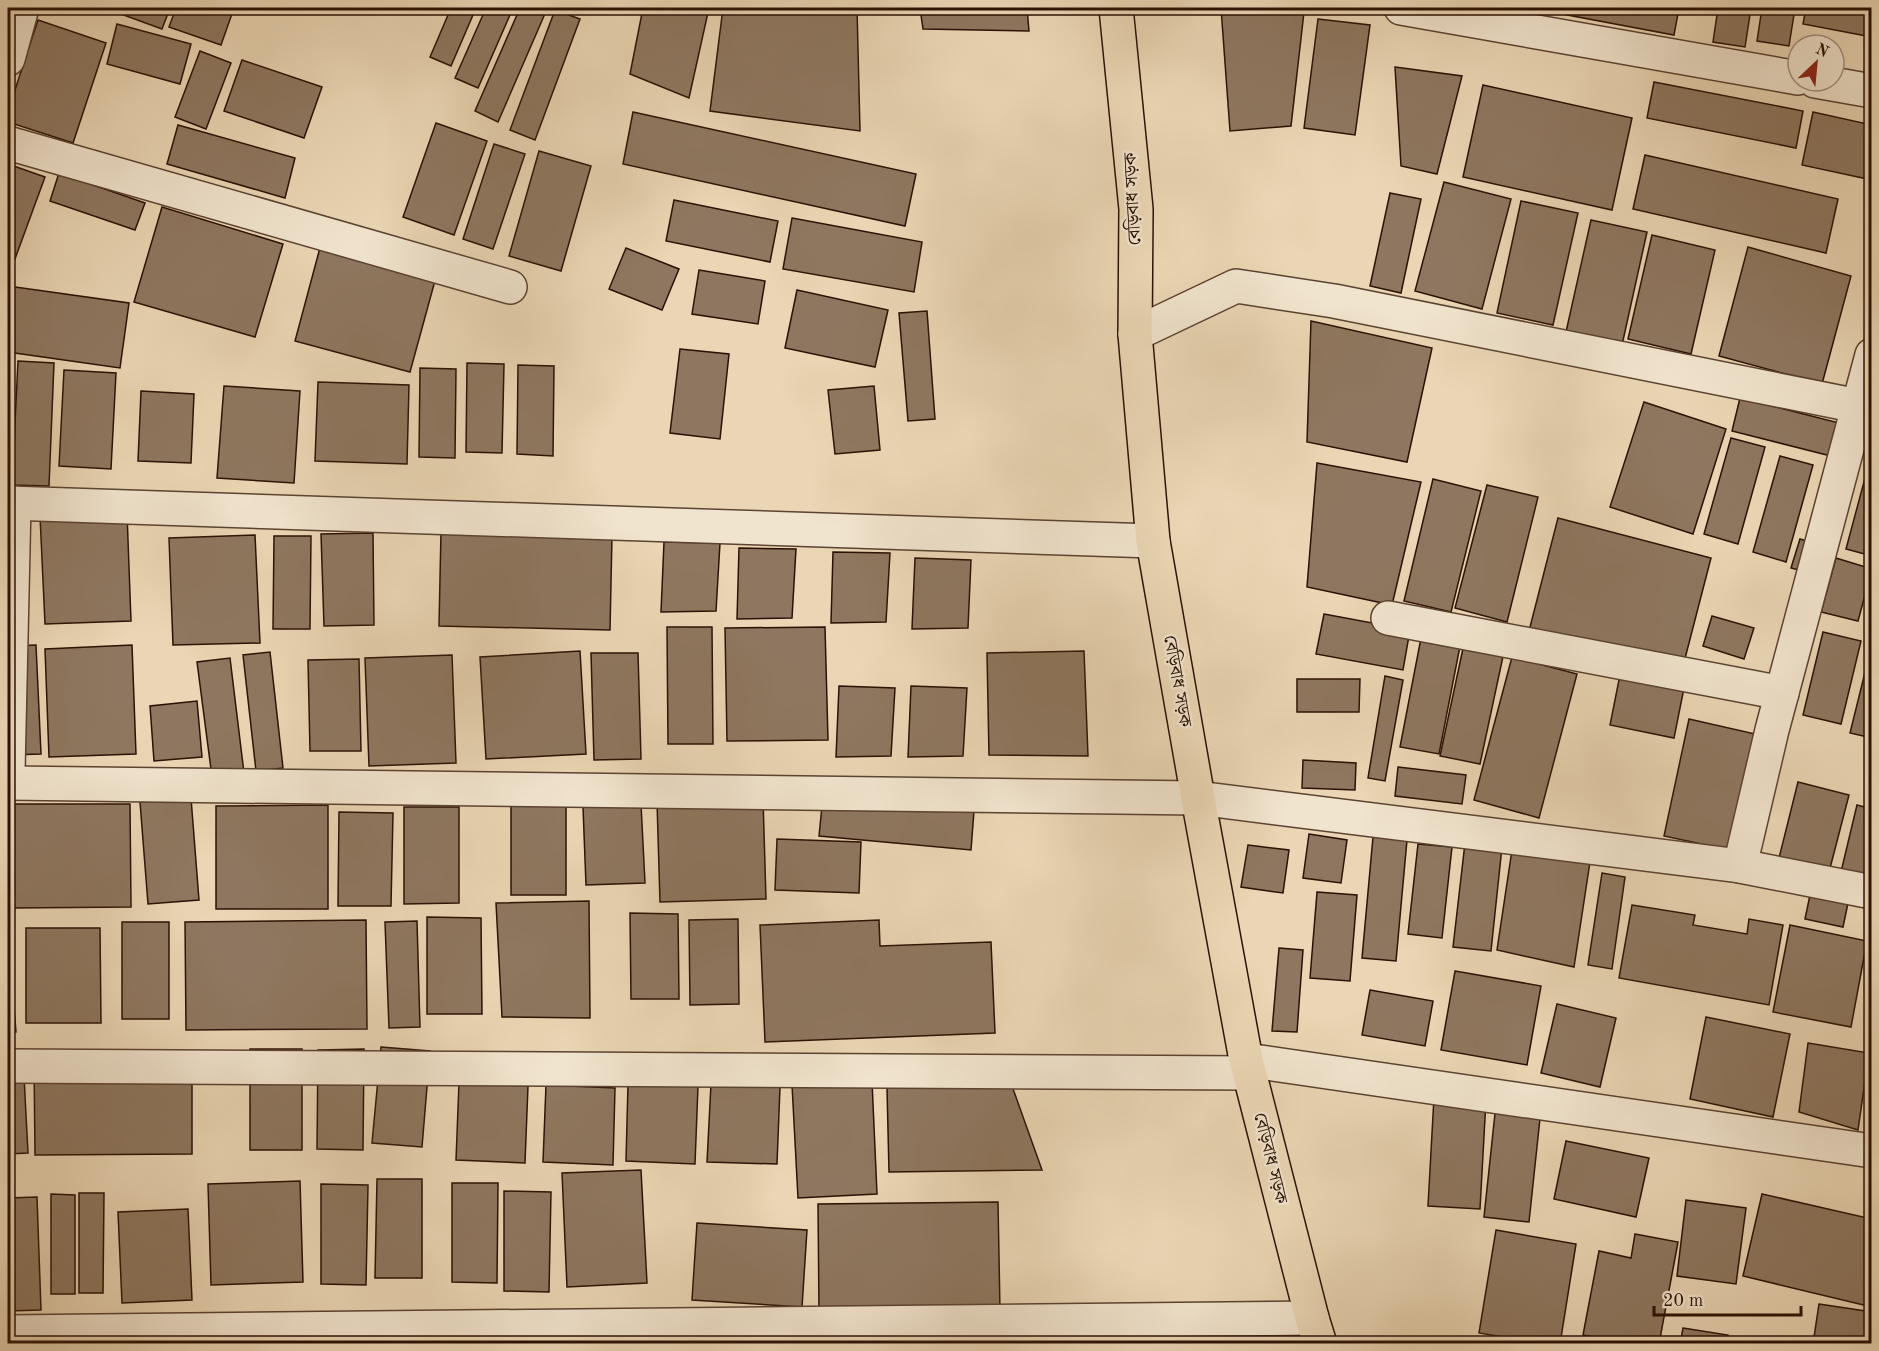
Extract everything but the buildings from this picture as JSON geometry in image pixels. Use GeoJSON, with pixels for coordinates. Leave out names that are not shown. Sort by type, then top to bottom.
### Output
{"type":"FeatureCollection","features":[{"type":"Feature","properties":{"kind":"highway","name":"বেড়িবাধ সড়ক"},"geometry":{"type":"LineString","coordinates":[[1116,8],[1136,209],[1135,334],[1153,541],[1248,1066],[1316,1331]]}},
{"type":"Feature","properties":{"kind":"street"},"geometry":{"type":"LineString","coordinates":[[8,59],[22,8]]}},
{"type":"Feature","properties":{"kind":"street"},"geometry":{"type":"LineString","coordinates":[[1401,8],[1786,76]]}},
{"type":"Feature","properties":{"kind":"street"},"geometry":{"type":"LineString","coordinates":[[1846,86],[1872,91]]}},
{"type":"Feature","properties":{"kind":"street"},"geometry":{"type":"LineString","coordinates":[[8,143],[510,286]]}},
{"type":"Feature","properties":{"kind":"street"},"geometry":{"type":"LineString","coordinates":[[1135,334],[1236,286],[1334,301],[1858,406]]}},
{"type":"Feature","properties":{"kind":"street"},"geometry":{"type":"LineString","coordinates":[[1740,866],[1782,693],[1872,355]]}},
{"type":"Feature","properties":{"kind":"street"},"geometry":{"type":"LineString","coordinates":[[8,771],[11,503],[1153,541]]}},
{"type":"Feature","properties":{"kind":"street"},"geometry":{"type":"LineString","coordinates":[[1388,618],[1782,693]]}},
{"type":"Feature","properties":{"kind":"street"},"geometry":{"type":"LineString","coordinates":[[8,783],[1198,798],[1740,866],[1872,892]]}},
{"type":"Feature","properties":{"kind":"street"},"geometry":{"type":"LineString","coordinates":[[8,1066],[1248,1066],[1872,1151]]}},
{"type":"Feature","properties":{"kind":"street"},"geometry":{"type":"LineString","coordinates":[[8,1332],[1316,1331]]}}]}
